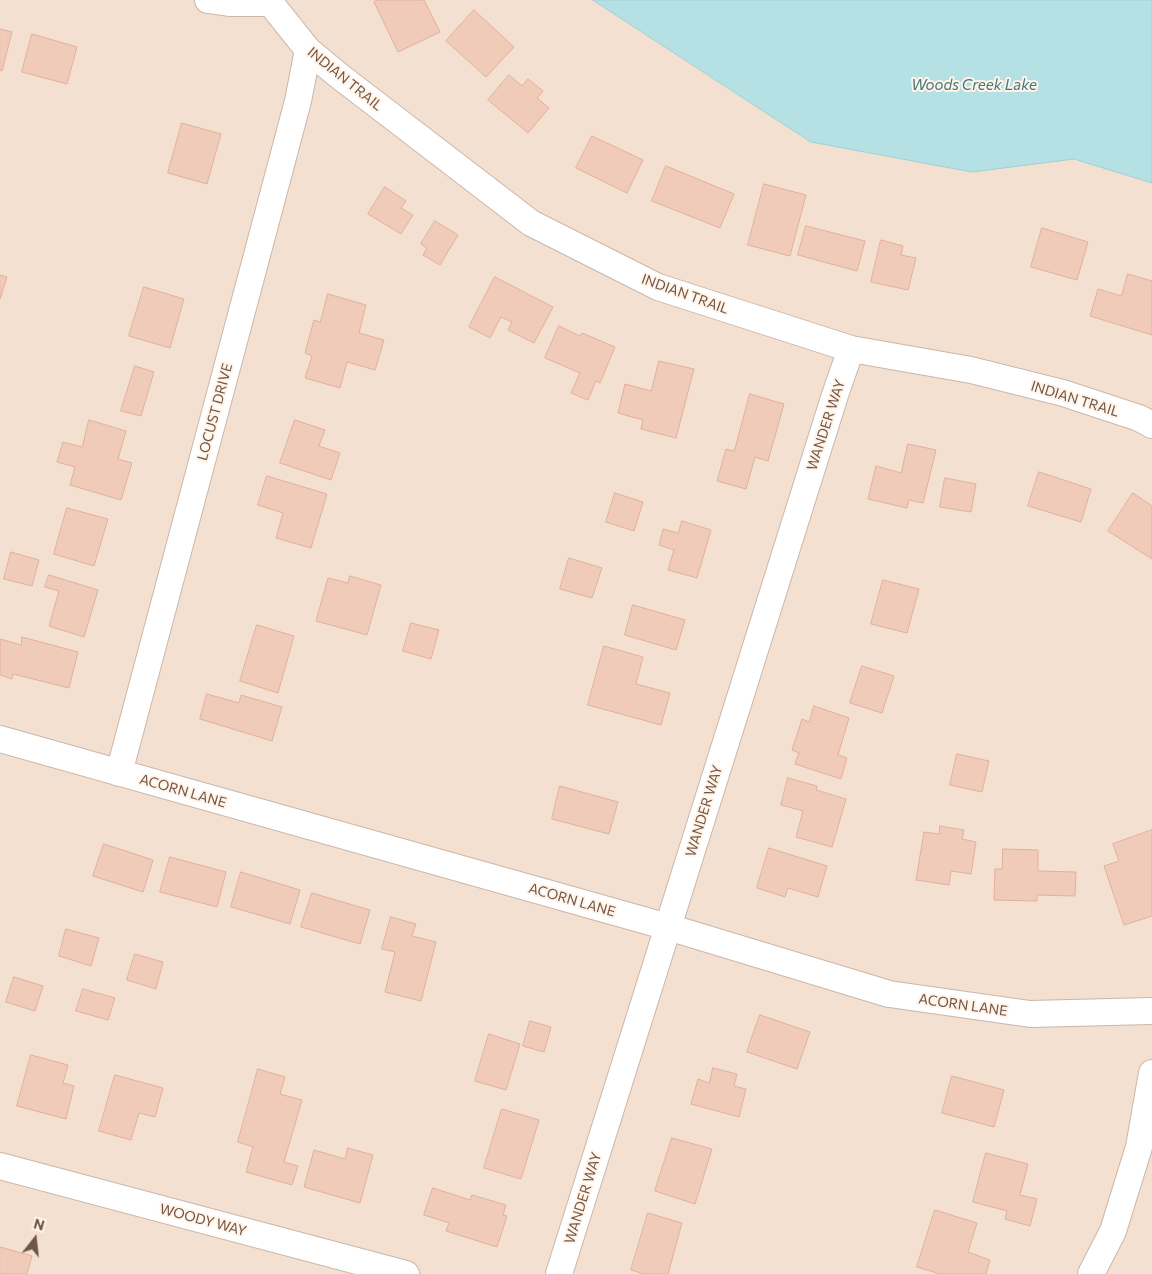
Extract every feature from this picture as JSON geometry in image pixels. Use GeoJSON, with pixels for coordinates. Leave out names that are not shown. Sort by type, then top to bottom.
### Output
{"type":"FeatureCollection","features":[{"type":"Feature","properties":{"kind":"street"},"geometry":{"type":"LineString","coordinates":[[208,0],[229,3],[269,1]]}},
{"type":"Feature","properties":{"kind":"street","name":"INDIAN TRAIL"},"geometry":{"type":"LineString","coordinates":[[269,1],[308,50],[531,223],[658,287],[852,349],[980,372],[1063,394],[1139,418],[1152,425]]}},
{"type":"Feature","properties":{"kind":"street","name":"LOCUST DRIVE"},"geometry":{"type":"LineString","coordinates":[[119,773],[298,101],[308,50]]}},
{"type":"Feature","properties":{"kind":"street","name":"WANDER WAY"},"geometry":{"type":"LineString","coordinates":[[559,1274],[835,395],[852,349]]}},
{"type":"Feature","properties":{"kind":"street","name":"ACORN LANE"},"geometry":{"type":"LineString","coordinates":[[0,739],[668,927],[889,994],[1030,1014],[1152,1011]]}},
{"type":"Feature","properties":{"kind":"street"},"geometry":{"type":"LineString","coordinates":[[1091,1274],[1113,1231],[1139,1147],[1152,1073]]}},
{"type":"Feature","properties":{"kind":"street","name":"WOODY WAY"},"geometry":{"type":"LineString","coordinates":[[0,1166],[406,1274]]}},
{"type":"Feature","properties":{"kind":"shaded area"},"geometry":{"type":"Polygon","coordinates":[[[0,0],[1152,0],[1152,1274],[0,1274],[0,0]]]}},
{"type":"Feature","properties":{"kind":"water","name":"Woods Creek Lake"},"geometry":{"type":"Polygon","coordinates":[[[593,0],[1152,0],[1152,183],[1074,159],[972,172],[811,142],[593,0]]]}},
{"type":"Feature","properties":{"kind":"building"},"geometry":{"type":"Polygon","coordinates":[[[378,0],[424,0],[440,32],[398,52],[374,2],[378,0]]]}},
{"type":"Feature","properties":{"kind":"building"},"geometry":{"type":"Polygon","coordinates":[[[474,10],[514,47],[486,77],[446,41],[474,10]]]}},
{"type":"Feature","properties":{"kind":"building"},"geometry":{"type":"Polygon","coordinates":[[[0,29],[12,32],[2,71],[0,70],[0,29]]]}},
{"type":"Feature","properties":{"kind":"building"},"geometry":{"type":"Polygon","coordinates":[[[32,34],[77,47],[67,84],[22,72],[32,34]]]}},
{"type":"Feature","properties":{"kind":"building"},"geometry":{"type":"Polygon","coordinates":[[[509,75],[522,86],[528,79],[543,91],[537,98],[549,108],[528,133],[488,100],[509,75]]]}},
{"type":"Feature","properties":{"kind":"building"},"geometry":{"type":"Polygon","coordinates":[[[182,123],[221,134],[207,184],[168,173],[182,123]]]}},
{"type":"Feature","properties":{"kind":"building"},"geometry":{"type":"Polygon","coordinates":[[[592,136],[643,160],[627,193],[576,168],[592,136]]]}},
{"type":"Feature","properties":{"kind":"building"},"geometry":{"type":"Polygon","coordinates":[[[666,166],[734,194],[720,228],[652,201],[666,166]]]}},
{"type":"Feature","properties":{"kind":"building"},"geometry":{"type":"Polygon","coordinates":[[[764,184],[806,195],[790,256],[748,245],[764,184]]]}},
{"type":"Feature","properties":{"kind":"building"},"geometry":{"type":"Polygon","coordinates":[[[385,187],[406,201],[401,208],[413,215],[401,234],[368,214],[385,187]]]}},
{"type":"Feature","properties":{"kind":"building"},"geometry":{"type":"Polygon","coordinates":[[[435,221],[458,235],[440,265],[423,255],[427,248],[421,244],[435,221]]]}},
{"type":"Feature","properties":{"kind":"building"},"geometry":{"type":"Polygon","coordinates":[[[806,226],[865,241],[857,271],[798,255],[806,226]]]}},
{"type":"Feature","properties":{"kind":"building"},"geometry":{"type":"Polygon","coordinates":[[[1042,228],[1088,242],[1077,280],[1031,267],[1042,228]]]}},
{"type":"Feature","properties":{"kind":"building"},"geometry":{"type":"Polygon","coordinates":[[[881,240],[903,246],[901,255],[916,258],[908,290],[871,282],[881,240]]]}},
{"type":"Feature","properties":{"kind":"building"},"geometry":{"type":"Polygon","coordinates":[[[1128,274],[1152,281],[1152,335],[1090,316],[1098,289],[1121,296],[1128,274]]]}},
{"type":"Feature","properties":{"kind":"building"},"geometry":{"type":"Polygon","coordinates":[[[0,275],[7,277],[0,299],[0,275]]]}},
{"type":"Feature","properties":{"kind":"building"},"geometry":{"type":"Polygon","coordinates":[[[495,277],[553,307],[534,343],[508,330],[512,322],[501,317],[490,338],[469,327],[495,277]]]}},
{"type":"Feature","properties":{"kind":"building"},"geometry":{"type":"Polygon","coordinates":[[[144,287],[184,299],[170,348],[129,336],[144,287]]]}},
{"type":"Feature","properties":{"kind":"building"},"geometry":{"type":"Polygon","coordinates":[[[328,294],[366,305],[359,333],[384,340],[375,370],[347,362],[340,388],[305,378],[312,356],[305,353],[314,320],[320,322],[328,294]]]}},
{"type":"Feature","properties":{"kind":"building"},"geometry":{"type":"Polygon","coordinates":[[[559,326],[580,336],[582,333],[615,347],[600,383],[596,381],[588,400],[571,393],[580,373],[545,358],[559,326]]]}},
{"type":"Feature","properties":{"kind":"building"},"geometry":{"type":"Polygon","coordinates":[[[659,361],[694,369],[676,438],[641,429],[643,420],[618,413],[625,384],[651,391],[659,361]]]}},
{"type":"Feature","properties":{"kind":"building"},"geometry":{"type":"Polygon","coordinates":[[[135,366],[154,372],[141,416],[121,411],[135,366]]]}},
{"type":"Feature","properties":{"kind":"building"},"geometry":{"type":"Polygon","coordinates":[[[750,394],[784,404],[768,461],[755,457],[746,489],[717,481],[726,449],[734,451],[750,394]]]}},
{"type":"Feature","properties":{"kind":"building"},"geometry":{"type":"Polygon","coordinates":[[[89,420],[126,431],[118,459],[132,463],[121,500],[70,485],[75,467],[57,462],[63,442],[82,447],[89,420]]]}},
{"type":"Feature","properties":{"kind":"building"},"geometry":{"type":"Polygon","coordinates":[[[295,420],[325,430],[319,446],[340,453],[331,480],[280,463],[295,420]]]}},
{"type":"Feature","properties":{"kind":"building"},"geometry":{"type":"Polygon","coordinates":[[[908,444],[936,450],[923,503],[909,500],[907,508],[868,499],[876,466],[901,473],[908,444]]]}},
{"type":"Feature","properties":{"kind":"building"},"geometry":{"type":"Polygon","coordinates":[[[1039,472],[1091,489],[1081,522],[1028,506],[1039,472]]]}},
{"type":"Feature","properties":{"kind":"building"},"geometry":{"type":"Polygon","coordinates":[[[267,476],[327,494],[311,548],[276,538],[283,513],[258,505],[267,476]]]}},
{"type":"Feature","properties":{"kind":"building"},"geometry":{"type":"Polygon","coordinates":[[[945,478],[976,484],[971,512],[940,507],[945,478]]]}},
{"type":"Feature","properties":{"kind":"building"},"geometry":{"type":"Polygon","coordinates":[[[615,493],[643,502],[634,531],[606,522],[615,493]]]}},
{"type":"Feature","properties":{"kind":"building"},"geometry":{"type":"Polygon","coordinates":[[[1133,493],[1152,506],[1152,559],[1108,531],[1133,493]]]}},
{"type":"Feature","properties":{"kind":"building"},"geometry":{"type":"Polygon","coordinates":[[[67,508],[108,519],[94,566],[54,554],[67,508]]]}},
{"type":"Feature","properties":{"kind":"building"},"geometry":{"type":"Polygon","coordinates":[[[682,521],[711,530],[697,578],[668,570],[674,550],[659,545],[663,529],[678,533],[682,521]]]}},
{"type":"Feature","properties":{"kind":"building"},"geometry":{"type":"Polygon","coordinates":[[[11,552],[39,560],[32,586],[4,579],[11,552]]]}},
{"type":"Feature","properties":{"kind":"building"},"geometry":{"type":"Polygon","coordinates":[[[569,558],[602,568],[592,598],[560,589],[569,558]]]}},
{"type":"Feature","properties":{"kind":"building"},"geometry":{"type":"Polygon","coordinates":[[[49,575],[98,590],[84,637],[49,626],[59,591],[45,587],[49,575]]]}},
{"type":"Feature","properties":{"kind":"building"},"geometry":{"type":"Polygon","coordinates":[[[350,576],[381,585],[367,635],[316,621],[328,578],[348,583],[350,576]]]}},
{"type":"Feature","properties":{"kind":"building"},"geometry":{"type":"Polygon","coordinates":[[[883,580],[919,589],[907,633],[871,624],[883,580]]]}},
{"type":"Feature","properties":{"kind":"building"},"geometry":{"type":"Polygon","coordinates":[[[633,605],[685,620],[676,650],[625,635],[633,605]]]}},
{"type":"Feature","properties":{"kind":"building"},"geometry":{"type":"Polygon","coordinates":[[[411,623],[439,630],[431,659],[403,651],[411,623]]]}},
{"type":"Feature","properties":{"kind":"building"},"geometry":{"type":"Polygon","coordinates":[[[257,625],[294,636],[278,693],[240,681],[257,625]]]}},
{"type":"Feature","properties":{"kind":"building"},"geometry":{"type":"Polygon","coordinates":[[[22,637],[78,652],[69,688],[13,674],[12,679],[0,675],[0,639],[21,645],[22,637]]]}},
{"type":"Feature","properties":{"kind":"building"},"geometry":{"type":"Polygon","coordinates":[[[604,646],[643,657],[636,684],[670,693],[661,725],[588,705],[604,646]]]}},
{"type":"Feature","properties":{"kind":"building"},"geometry":{"type":"Polygon","coordinates":[[[862,666],[894,676],[882,713],[850,703],[862,666]]]}},
{"type":"Feature","properties":{"kind":"building"},"geometry":{"type":"Polygon","coordinates":[[[207,694],[239,703],[241,695],[282,707],[272,741],[200,719],[207,694]]]}},
{"type":"Feature","properties":{"kind":"building"},"geometry":{"type":"Polygon","coordinates":[[[814,706],[849,718],[838,755],[847,758],[841,779],[795,764],[799,753],[792,750],[802,719],[809,722],[814,706]]]}},
{"type":"Feature","properties":{"kind":"building"},"geometry":{"type":"Polygon","coordinates":[[[957,754],[989,761],[982,792],[950,785],[957,754]]]}},
{"type":"Feature","properties":{"kind":"building"},"geometry":{"type":"Polygon","coordinates":[[[788,778],[817,786],[816,790],[846,799],[832,847],[796,837],[803,811],[781,805],[788,778]]]}},
{"type":"Feature","properties":{"kind":"building"},"geometry":{"type":"Polygon","coordinates":[[[560,786],[618,802],[609,834],[552,819],[560,786]]]}},
{"type":"Feature","properties":{"kind":"building"},"geometry":{"type":"Polygon","coordinates":[[[940,826],[964,830],[962,839],[976,842],[971,874],[951,871],[949,885],[916,880],[924,832],[939,834],[940,826]]]}},
{"type":"Feature","properties":{"kind":"building"},"geometry":{"type":"Polygon","coordinates":[[[1152,830],[1152,916],[1124,925],[1104,866],[1119,861],[1113,844],[1152,830]]]}},
{"type":"Feature","properties":{"kind":"building"},"geometry":{"type":"Polygon","coordinates":[[[104,844],[153,860],[143,892],[93,876],[104,844]]]}},
{"type":"Feature","properties":{"kind":"building"},"geometry":{"type":"Polygon","coordinates":[[[769,848],[827,866],[818,897],[788,888],[785,897],[757,888],[769,848]]]}},
{"type":"Feature","properties":{"kind":"building"},"geometry":{"type":"Polygon","coordinates":[[[1003,849],[1038,850],[1038,871],[1076,872],[1075,896],[1037,895],[1037,901],[994,900],[995,869],[1002,869],[1003,849]]]}},
{"type":"Feature","properties":{"kind":"building"},"geometry":{"type":"Polygon","coordinates":[[[170,857],[226,872],[217,907],[160,892],[170,857]]]}},
{"type":"Feature","properties":{"kind":"building"},"geometry":{"type":"Polygon","coordinates":[[[241,872],[300,890],[290,924],[231,907],[241,872]]]}},
{"type":"Feature","properties":{"kind":"building"},"geometry":{"type":"Polygon","coordinates":[[[312,893],[370,910],[360,944],[301,927],[312,893]]]}},
{"type":"Feature","properties":{"kind":"building"},"geometry":{"type":"Polygon","coordinates":[[[391,917],[416,924],[412,936],[436,942],[421,1001],[385,992],[395,952],[382,949],[391,917]]]}},
{"type":"Feature","properties":{"kind":"building"},"geometry":{"type":"Polygon","coordinates":[[[66,929],[99,938],[91,966],[59,956],[66,929]]]}},
{"type":"Feature","properties":{"kind":"building"},"geometry":{"type":"Polygon","coordinates":[[[135,954],[163,962],[156,989],[127,980],[135,954]]]}},
{"type":"Feature","properties":{"kind":"building"},"geometry":{"type":"Polygon","coordinates":[[[14,977],[43,986],[35,1011],[6,1002],[14,977]]]}},
{"type":"Feature","properties":{"kind":"building"},"geometry":{"type":"Polygon","coordinates":[[[83,989],[115,998],[108,1020],[76,1011],[83,989]]]}},
{"type":"Feature","properties":{"kind":"building"},"geometry":{"type":"Polygon","coordinates":[[[760,1015],[810,1032],[797,1069],[747,1052],[760,1015]]]}},
{"type":"Feature","properties":{"kind":"building"},"geometry":{"type":"Polygon","coordinates":[[[530,1021],[551,1027],[544,1052],[523,1046],[530,1021]]]}},
{"type":"Feature","properties":{"kind":"building"},"geometry":{"type":"Polygon","coordinates":[[[489,1034],[520,1044],[506,1090],[475,1081],[489,1034]]]}},
{"type":"Feature","properties":{"kind":"building"},"geometry":{"type":"Polygon","coordinates":[[[31,1055],[68,1065],[63,1083],[74,1086],[66,1119],[17,1106],[31,1055]]]}},
{"type":"Feature","properties":{"kind":"building"},"geometry":{"type":"Polygon","coordinates":[[[713,1068],[737,1074],[734,1086],[746,1089],[739,1117],[691,1104],[698,1079],[709,1083],[713,1068]]]}},
{"type":"Feature","properties":{"kind":"building"},"geometry":{"type":"Polygon","coordinates":[[[258,1069],[285,1077],[280,1094],[302,1100],[284,1162],[298,1166],[292,1185],[246,1172],[253,1147],[238,1142],[258,1069]]]}},
{"type":"Feature","properties":{"kind":"building"},"geometry":{"type":"Polygon","coordinates":[[[115,1075],[163,1088],[155,1117],[139,1113],[131,1140],[99,1131],[115,1075]]]}},
{"type":"Feature","properties":{"kind":"building"},"geometry":{"type":"Polygon","coordinates":[[[952,1076],[1004,1090],[994,1127],[942,1113],[952,1076]]]}},
{"type":"Feature","properties":{"kind":"building"},"geometry":{"type":"Polygon","coordinates":[[[502,1109],[539,1120],[521,1179],[484,1168],[502,1109]]]}},
{"type":"Feature","properties":{"kind":"building"},"geometry":{"type":"Polygon","coordinates":[[[672,1138],[712,1149],[695,1204],[655,1191],[672,1138]]]}},
{"type":"Feature","properties":{"kind":"building"},"geometry":{"type":"Polygon","coordinates":[[[348,1148],[373,1155],[360,1203],[304,1187],[314,1150],[345,1159],[348,1148]]]}},
{"type":"Feature","properties":{"kind":"building"},"geometry":{"type":"Polygon","coordinates":[[[986,1153],[1028,1164],[1020,1195],[1037,1199],[1030,1226],[1005,1219],[1007,1211],[973,1202],[986,1153]]]}},
{"type":"Feature","properties":{"kind":"building"},"geometry":{"type":"Polygon","coordinates":[[[433,1188],[470,1200],[472,1195],[506,1205],[503,1215],[507,1216],[497,1247],[446,1231],[449,1223],[424,1215],[433,1188]]]}},
{"type":"Feature","properties":{"kind":"building"},"geometry":{"type":"Polygon","coordinates":[[[935,1210],[977,1223],[968,1252],[990,1260],[986,1274],[940,1274],[917,1267],[935,1210]]]}},
{"type":"Feature","properties":{"kind":"building"},"geometry":{"type":"Polygon","coordinates":[[[648,1213],[682,1223],[668,1274],[644,1274],[631,1270],[648,1213]]]}},
{"type":"Feature","properties":{"kind":"building"},"geometry":{"type":"Polygon","coordinates":[[[0,1247],[32,1256],[27,1274],[0,1274],[0,1247]]]}}]}
